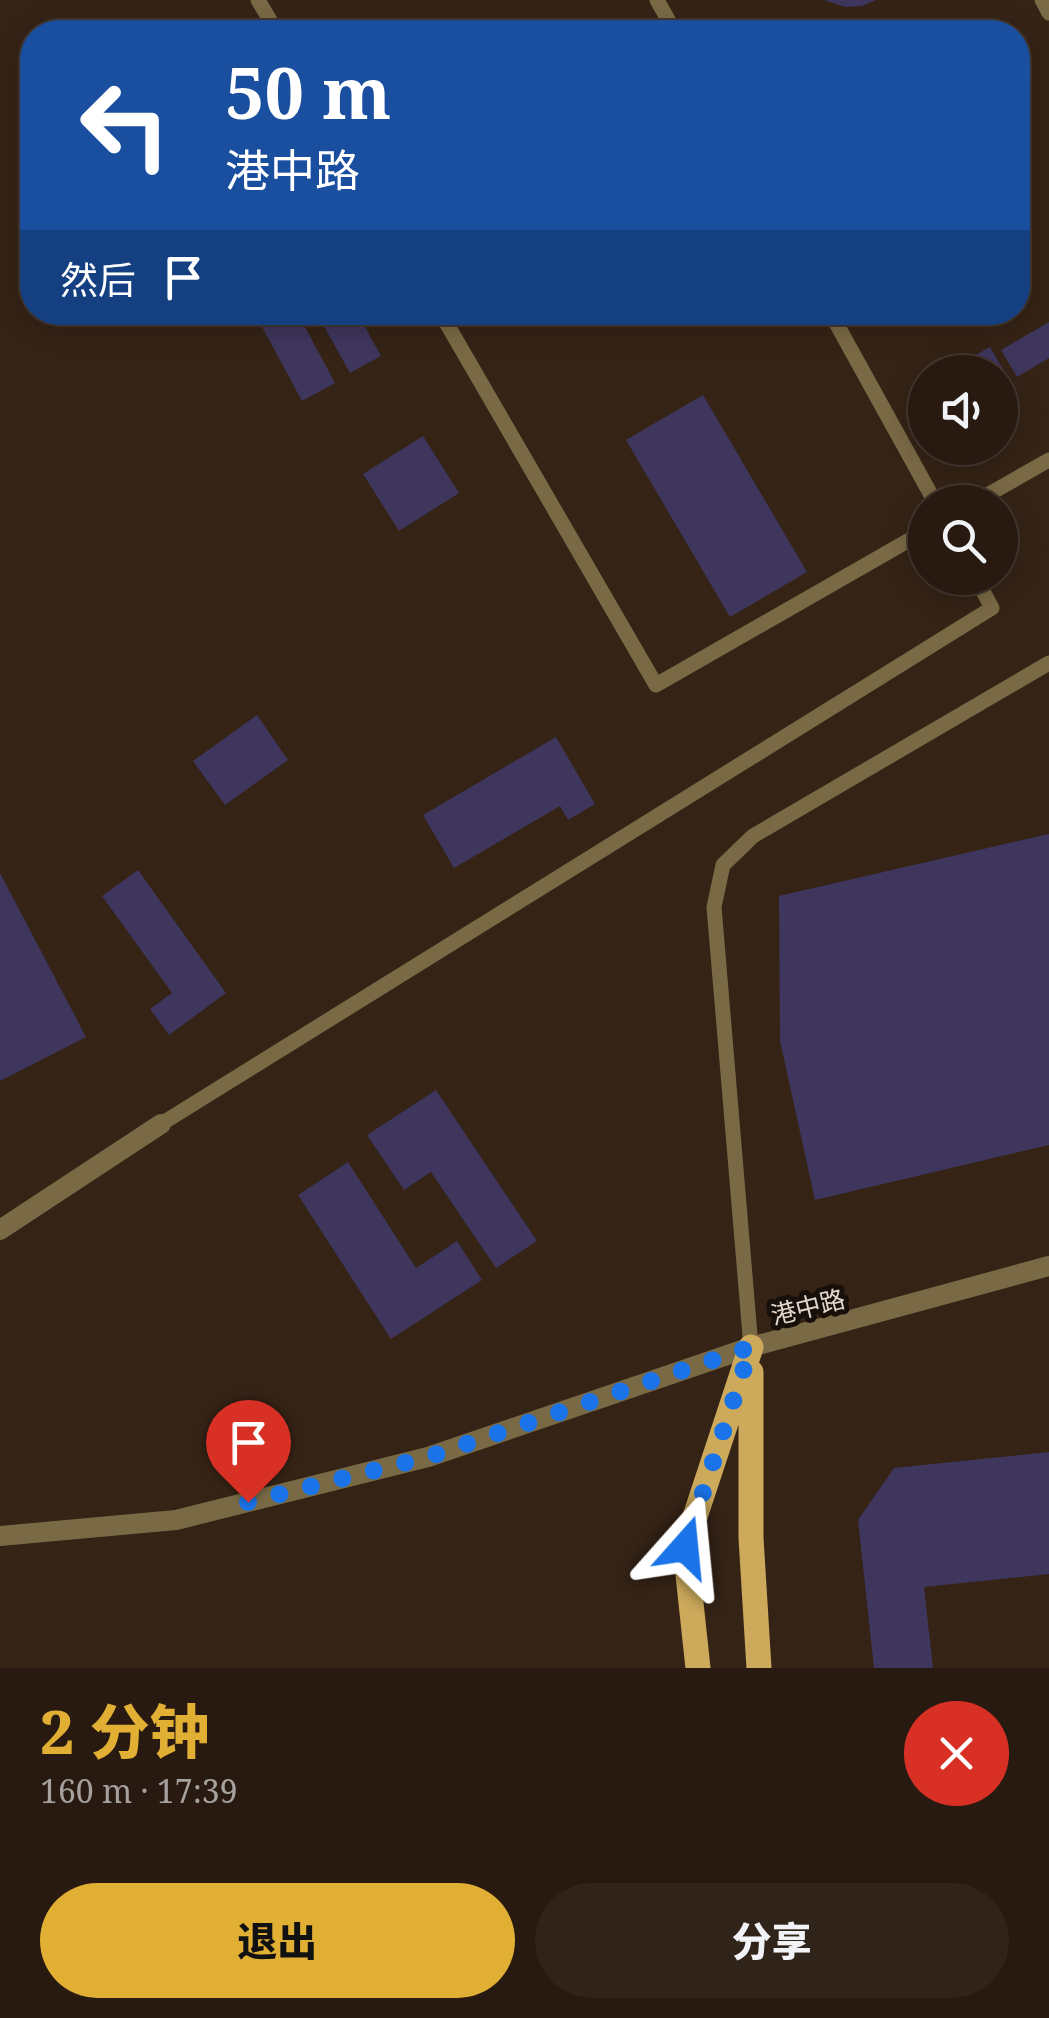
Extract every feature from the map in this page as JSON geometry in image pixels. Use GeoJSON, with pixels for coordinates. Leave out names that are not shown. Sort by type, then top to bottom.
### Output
{"type":"FeatureCollection","features":[{"type":"Feature","properties":{"kind":"main road"},"geometry":{"type":"LineString","coordinates":[[698,1668],[685,1547],[751,1347]]}},
{"type":"Feature","properties":{"kind":"main road"},"geometry":{"type":"LineString","coordinates":[[751,1347],[751,1538],[760,1668]]}},
{"type":"Feature","properties":{"kind":"street"},"geometry":{"type":"LineString","coordinates":[[0,1230],[162,1124]]}},
{"type":"Feature","properties":{"kind":"street","name":"港中路"},"geometry":{"type":"LineString","coordinates":[[0,1536],[176,1520],[409,1462],[751,1347],[1049,1266]]}},
{"type":"Feature","properties":{"kind":"lane"},"geometry":{"type":"LineString","coordinates":[[1042,0],[1049,13]]}},
{"type":"Feature","properties":{"kind":"lane"},"geometry":{"type":"LineString","coordinates":[[448,325],[656,685],[908,541]]}},
{"type":"Feature","properties":{"kind":"lane"},"geometry":{"type":"LineString","coordinates":[[837,325],[925,485]]}},
{"type":"Feature","properties":{"kind":"lane"},"geometry":{"type":"LineString","coordinates":[[1005,485],[1049,460]]}},
{"type":"Feature","properties":{"kind":"lane"},"geometry":{"type":"LineString","coordinates":[[162,1124],[992,608],[985,595]]}},
{"type":"Feature","properties":{"kind":"lane"},"geometry":{"type":"LineString","coordinates":[[751,1347],[714,907],[724,865],[753,836],[1049,663]]}},
{"type":"Feature","properties":{"kind":"building"},"geometry":{"type":"Polygon","coordinates":[[[824,0],[876,0],[845,7],[824,0]]]}},
{"type":"Feature","properties":{"kind":"building"},"geometry":{"type":"Polygon","coordinates":[[[1049,322],[1049,358],[1018,376],[1018,355],[1004,355],[1001,350],[1049,322]]]}},
{"type":"Feature","properties":{"kind":"building"},"geometry":{"type":"Polygon","coordinates":[[[261,325],[304,325],[335,383],[302,401],[261,325]]]}},
{"type":"Feature","properties":{"kind":"building"},"geometry":{"type":"Polygon","coordinates":[[[323,325],[364,325],[381,356],[350,373],[323,325]]]}},
{"type":"Feature","properties":{"kind":"building"},"geometry":{"type":"Polygon","coordinates":[[[990,347],[995,355],[976,355],[990,347]]]}},
{"type":"Feature","properties":{"kind":"building"},"geometry":{"type":"Polygon","coordinates":[[[703,395],[807,572],[730,617],[626,440],[703,395]]]}},
{"type":"Feature","properties":{"kind":"building"},"geometry":{"type":"Polygon","coordinates":[[[423,436],[459,493],[399,531],[363,474],[423,436]]]}},
{"type":"Feature","properties":{"kind":"building"},"geometry":{"type":"Polygon","coordinates":[[[257,715],[288,760],[225,805],[193,761],[257,715]]]}},
{"type":"Feature","properties":{"kind":"building"},"geometry":{"type":"Polygon","coordinates":[[[556,737],[595,804],[568,820],[560,806],[454,868],[423,815],[556,737]]]}},
{"type":"Feature","properties":{"kind":"building"},"geometry":{"type":"Polygon","coordinates":[[[1049,834],[1049,1145],[815,1200],[780,1041],[779,896],[1049,834]]]}},
{"type":"Feature","properties":{"kind":"building"},"geometry":{"type":"Polygon","coordinates":[[[138,870],[226,993],[169,1035],[150,1009],[172,993],[102,896],[138,870]]]}},
{"type":"Feature","properties":{"kind":"building"},"geometry":{"type":"Polygon","coordinates":[[[0,873],[86,1037],[0,1081],[0,873]]]}},
{"type":"Feature","properties":{"kind":"building"},"geometry":{"type":"Polygon","coordinates":[[[436,1090],[537,1241],[496,1268],[431,1172],[404,1190],[367,1135],[436,1090]]]}},
{"type":"Feature","properties":{"kind":"building"},"geometry":{"type":"Polygon","coordinates":[[[348,1162],[416,1268],[457,1241],[482,1280],[391,1339],[298,1195],[348,1162]]]}},
{"type":"Feature","properties":{"kind":"building"},"geometry":{"type":"Polygon","coordinates":[[[1049,1452],[1049,1574],[924,1587],[933,1668],[874,1668],[858,1520],[894,1468],[1049,1452]]]}},
{"type":"Feature","properties":{"kind":"route"},"geometry":{"type":"LineString","coordinates":[[248,1502],[428,1457],[751,1347],[685,1547]]}}]}
